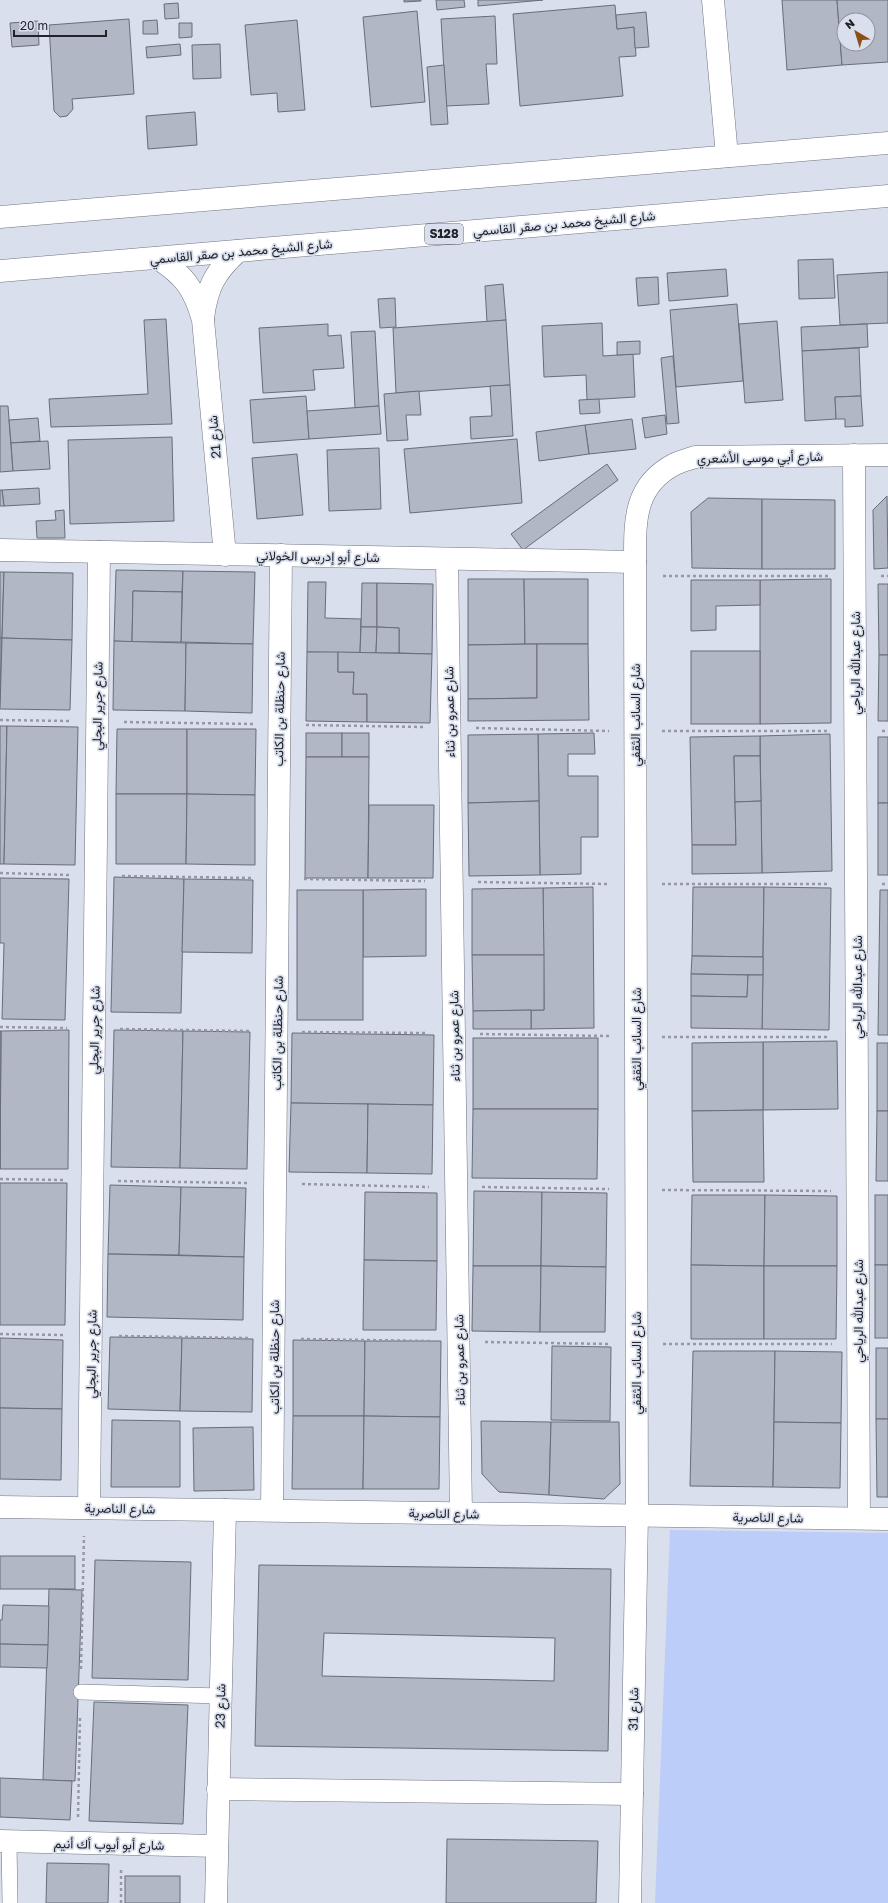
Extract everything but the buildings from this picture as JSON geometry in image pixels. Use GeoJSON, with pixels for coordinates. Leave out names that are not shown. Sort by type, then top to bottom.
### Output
{"type":"FeatureCollection","features":[{"type":"Feature","properties":{"kind":"street"},"geometry":{"type":"LineString","coordinates":[[713,0],[727,156]]}},
{"type":"Feature","properties":{"kind":"street"},"geometry":{"type":"LineString","coordinates":[[0,217],[888,143]]}},
{"type":"Feature","properties":{"kind":"street","name":"شارع الشيخ محمد بن صقر القاسمي"},"geometry":{"type":"LineString","coordinates":[[0,271],[888,196]]}},
{"type":"Feature","properties":{"kind":"street","name":"شارع 21"},"geometry":{"type":"LineString","coordinates":[[203,320],[205,300],[212,281],[223,264],[238,251]]}},
{"type":"Feature","properties":{"kind":"street","name":"شارع 21"},"geometry":{"type":"LineString","coordinates":[[157,258],[174,268],[188,282],[198,300],[203,320],[225,555]]}},
{"type":"Feature","properties":{"kind":"street","name":"شارع أبي موسى الأشعري"},"geometry":{"type":"LineString","coordinates":[[635,569],[636,513],[644,493],[657,476],[675,464],[695,457],[888,455]]}},
{"type":"Feature","properties":{"kind":"street","name":"شارع عبدالله الرياحي"},"geometry":{"type":"LineString","coordinates":[[854,456],[859,1518]]}},
{"type":"Feature","properties":{"kind":"street","name":"شارع أبو إدريس الخولاني"},"geometry":{"type":"LineString","coordinates":[[0,550],[447,559],[635,569]]}},
{"type":"Feature","properties":{"kind":"street","name":"شارع جرير البجلي"},"geometry":{"type":"LineString","coordinates":[[89,1508],[99,552]]}},
{"type":"Feature","properties":{"kind":"street","name":"شارع حنظلة بن الكاتب"},"geometry":{"type":"LineString","coordinates":[[272,1510],[281,555]]}},
{"type":"Feature","properties":{"kind":"street","name":"شارع عمرو بن ثناء"},"geometry":{"type":"LineString","coordinates":[[447,559],[461,1513]]}},
{"type":"Feature","properties":{"kind":"street","name":"شارع السائب الثقفي"},"geometry":{"type":"LineString","coordinates":[[635,569],[637,1515]]}},
{"type":"Feature","properties":{"kind":"street","name":"شارع الناصرية"},"geometry":{"type":"LineString","coordinates":[[0,1507],[888,1519]]}},
{"type":"Feature","properties":{"kind":"street","name":"شارع 23"},"geometry":{"type":"LineString","coordinates":[[216,1903],[225,1510]]}},
{"type":"Feature","properties":{"kind":"street","name":"شارع 31"},"geometry":{"type":"LineString","coordinates":[[630,1903],[637,1515]]}},
{"type":"Feature","properties":{"kind":"street"},"geometry":{"type":"LineString","coordinates":[[218,1789],[632,1794]]}},
{"type":"Feature","properties":{"kind":"street","name":"شارع أبو أيوب أك أنيم"},"geometry":{"type":"LineString","coordinates":[[4,1842],[217,1846]]}},
{"type":"Feature","properties":{"kind":"lane"},"geometry":{"type":"LineString","coordinates":[[81,1692],[220,1696]]}},
{"type":"Feature","properties":{"kind":"lane"},"geometry":{"type":"LineString","coordinates":[[4,1842],[10,1903]]}},
{"type":"Feature","properties":{"kind":"path"},"geometry":{"type":"LineString","coordinates":[[635,569],[888,576]]}},
{"type":"Feature","properties":{"kind":"path"},"geometry":{"type":"LineString","coordinates":[[121,1844],[121,1903]]}},
{"type":"Feature","properties":{"kind":"shaded area"},"geometry":{"type":"Polygon","coordinates":[[[670,1530],[888,1533],[888,1903],[655,1903],[670,1530]]]}}]}
